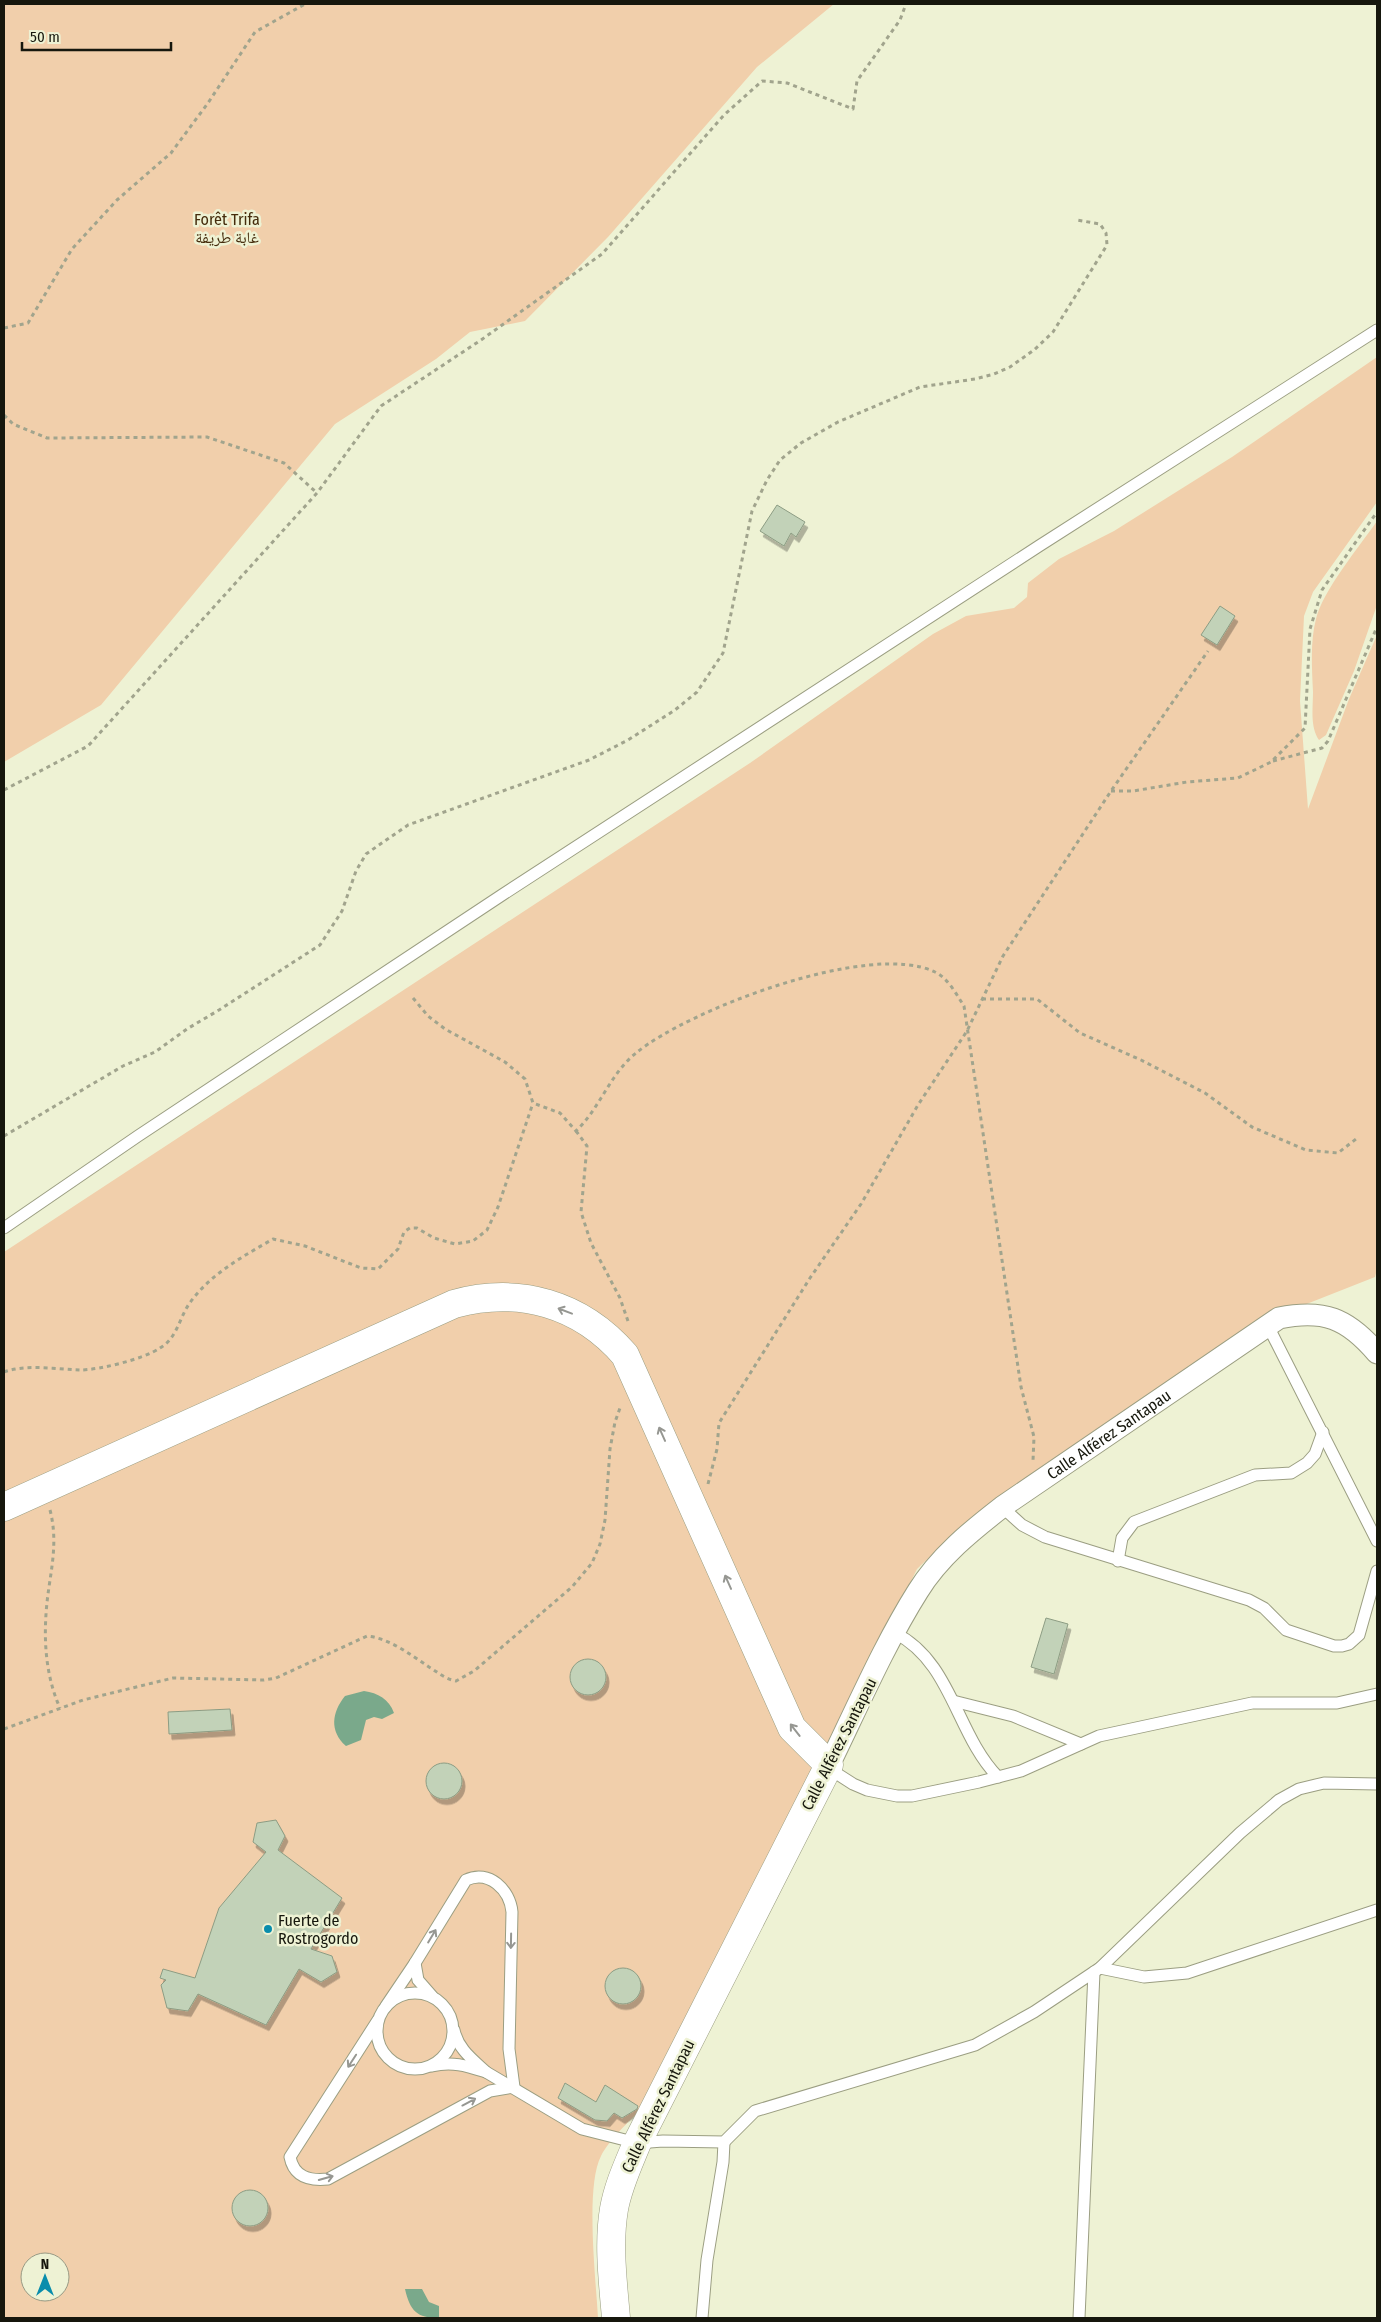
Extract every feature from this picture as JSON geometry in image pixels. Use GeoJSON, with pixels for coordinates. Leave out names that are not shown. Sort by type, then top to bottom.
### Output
{"type":"FeatureCollection","features":[{"type":"Feature","properties":{"kind":"street"},"geometry":{"type":"LineString","coordinates":[[4,1507],[445,1308],[478,1298],[506,1296],[540,1302],[569,1311],[598,1328],[625,1355],[693,1502],[792,1728],[828,1766]]}},
{"type":"Feature","properties":{"kind":"street"},"geometry":{"type":"LineString","coordinates":[[1274,1322],[1302,1314],[1322,1315],[1338,1320],[1359,1333],[1377,1353]]}},
{"type":"Feature","properties":{"kind":"street","name":"Calle Alférez Santapau"},"geometry":{"type":"LineString","coordinates":[[616,2318],[612,2236],[614,2210],[621,2183],[637,2143],[918,1590],[939,1563],[970,1532],[1002,1507],[1274,1322]]}},
{"type":"Feature","properties":{"kind":"lane"},"geometry":{"type":"LineString","coordinates":[[4,1228],[138,1136],[502,895],[1039,546],[1377,330]]}},
{"type":"Feature","properties":{"kind":"lane"},"geometry":{"type":"LineString","coordinates":[[1274,1322],[1323,1432],[1377,1541]]}},
{"type":"Feature","properties":{"kind":"lane"},"geometry":{"type":"LineString","coordinates":[[1118,1561],[1122,1538],[1134,1522],[1255,1475],[1291,1473],[1307,1463],[1315,1454],[1323,1432]]}},
{"type":"Feature","properties":{"kind":"lane"},"geometry":{"type":"LineString","coordinates":[[1002,1507],[1033,1532],[1118,1561],[1249,1600],[1264,1608],[1286,1630],[1334,1646],[1349,1644],[1359,1635],[1377,1571]]}},
{"type":"Feature","properties":{"kind":"lane"},"geometry":{"type":"LineString","coordinates":[[895,1633],[917,1646],[927,1656],[953,1701],[980,1755],[998,1778]]}},
{"type":"Feature","properties":{"kind":"lane"},"geometry":{"type":"LineString","coordinates":[[828,1766],[860,1787],[897,1796],[912,1796],[998,1778],[1021,1771],[1099,1736],[1252,1703],[1337,1703],[1377,1694]]}},
{"type":"Feature","properties":{"kind":"lane"},"geometry":{"type":"LineString","coordinates":[[953,1701],[1013,1716],[1081,1744]]}},
{"type":"Feature","properties":{"kind":"lane"},"geometry":{"type":"LineString","coordinates":[[702,2318],[724,2142],[755,2111],[975,2044],[1034,2012],[1097,1970],[1240,1833],[1279,1800],[1299,1789],[1324,1783],[1377,1784]]}},
{"type":"Feature","properties":{"kind":"lane"},"geometry":{"type":"LineString","coordinates":[[474,1876],[483,1876],[504,1890],[511,1902],[509,2049],[514,2087],[490,2091],[328,2179],[314,2181],[300,2175],[292,2168],[290,2157],[466,1880],[474,1876]]}},
{"type":"Feature","properties":{"kind":"lane"},"geometry":{"type":"LineString","coordinates":[[1097,1970],[1144,1977],[1187,1973],[1377,1910]]}},
{"type":"Feature","properties":{"kind":"lane"},"geometry":{"type":"LineString","coordinates":[[415,1963],[418,1980],[448,2010],[457,2042],[486,2072]]}},
{"type":"Feature","properties":{"kind":"lane"},"geometry":{"type":"LineString","coordinates":[[1079,2318],[1097,1970]]}},
{"type":"Feature","properties":{"kind":"lane"},"geometry":{"type":"LineString","coordinates":[[386,2006],[396,1997],[413,1992],[434,1997]]}},
{"type":"Feature","properties":{"kind":"lane"},"geometry":{"type":"LineString","coordinates":[[378,2020],[377,2037],[382,2051],[395,2064],[414,2070],[444,2063],[461,2064],[486,2072],[582,2129],[637,2143],[663,2141],[724,2142]]}},
{"type":"Feature","properties":{"kind":"lane"},"geometry":{"type":"LineString","coordinates":[[430,2066],[445,2055],[453,2039],[453,2025]]}},
{"type":"Feature","properties":{"kind":"path"},"geometry":{"type":"LineString","coordinates":[[4,328],[28,323],[72,249],[117,200],[171,153],[208,104],[255,32],[305,4]]}},
{"type":"Feature","properties":{"kind":"path"},"geometry":{"type":"LineString","coordinates":[[4,790],[88,746],[317,493],[380,406],[481,340],[602,254],[724,115],[762,81],[787,83],[853,109],[857,81],[900,20],[906,4]]}},
{"type":"Feature","properties":{"kind":"path"},"geometry":{"type":"LineString","coordinates":[[4,1136],[123,1066],[155,1052],[186,1028],[219,1010],[320,945],[342,912],[356,871],[366,854],[408,825],[589,760],[628,740],[675,710],[697,692],[723,653],[752,511],[767,480],[780,460],[802,443],[838,422],[920,387],[994,374],[1034,350],[1053,332],[1107,245],[1106,233],[1100,224],[1076,220]]}},
{"type":"Feature","properties":{"kind":"path"},"geometry":{"type":"LineString","coordinates":[[4,415],[12,424],[47,438],[207,437],[284,463],[317,493]]}},
{"type":"Feature","properties":{"kind":"path"},"geometry":{"type":"LineString","coordinates":[[1271,762],[1305,728],[1310,629],[1322,590],[1377,512]]}},
{"type":"Feature","properties":{"kind":"path"},"geometry":{"type":"LineString","coordinates":[[1111,792],[1133,792],[1187,782],[1238,778],[1271,762],[1322,748],[1328,741],[1377,627]]}},
{"type":"Feature","properties":{"kind":"path"},"geometry":{"type":"LineString","coordinates":[[693,1502],[701,1496],[711,1480],[719,1423],[810,1278],[861,1204],[918,1105],[967,1031],[1002,956],[1208,651]]}},
{"type":"Feature","properties":{"kind":"path"},"geometry":{"type":"LineString","coordinates":[[576,1131],[595,1109],[604,1089],[634,1054],[664,1032],[770,987],[825,972],[876,964],[920,967],[936,972],[952,988],[964,1006],[1021,1388],[1034,1437],[1033,1487]]}},
{"type":"Feature","properties":{"kind":"path"},"geometry":{"type":"LineString","coordinates":[[4,1372],[26,1368],[83,1370],[115,1365],[161,1348],[175,1334],[189,1304],[221,1270],[273,1239],[305,1246],[361,1268],[378,1269],[398,1249],[404,1232],[410,1228],[417,1228],[434,1238],[454,1244],[473,1241],[487,1230],[498,1207],[533,1103],[525,1079],[505,1062],[445,1029],[428,1016],[413,998]]}},
{"type":"Feature","properties":{"kind":"path"},"geometry":{"type":"LineString","coordinates":[[982,999],[1037,1000],[1080,1033],[1141,1060],[1205,1094],[1252,1127],[1306,1150],[1338,1153],[1356,1139]]}},
{"type":"Feature","properties":{"kind":"path"},"geometry":{"type":"LineString","coordinates":[[533,1103],[560,1113],[587,1146],[586,1171],[581,1191],[581,1212],[591,1243],[622,1305],[629,1328]]}},
{"type":"Feature","properties":{"kind":"path"},"geometry":{"type":"LineString","coordinates":[[4,1729],[83,1700],[173,1678],[264,1680],[276,1678],[367,1636],[379,1637],[389,1642],[446,1679],[456,1681],[462,1678],[474,1671],[572,1587],[592,1563],[600,1544],[605,1520],[610,1449],[615,1422],[621,1406],[637,1378]]}},
{"type":"Feature","properties":{"kind":"path"},"geometry":{"type":"LineString","coordinates":[[45,1488],[54,1524],[55,1540],[49,1588],[46,1651],[52,1692],[60,1708]]}},
{"type":"Feature","properties":{"kind":"green space","name":"Forêt Trifa غابة طريفة"},"geometry":{"type":"Polygon","coordinates":[[[4,4],[834,4],[757,67],[608,237],[525,321],[470,332],[436,359],[335,424],[101,705],[4,762],[4,4]]]}},
{"type":"Feature","properties":{"kind":"green space"},"geometry":{"type":"Polygon","coordinates":[[[1377,357],[1377,502],[1313,592],[1304,616],[1300,701],[1308,809],[1349,699],[1377,635],[1377,1269],[1375,1277],[1304,1305],[1019,1485],[964,1524],[917,1569],[842,1722],[646,2104],[616,2135],[601,2156],[596,2170],[592,2211],[598,2318],[4,2318],[4,1252],[750,763],[933,634],[966,616],[1014,608],[1027,597],[1028,583],[1059,559],[1114,531],[1232,457],[1377,357]]]}},
{"type":"Feature","properties":{"kind":"green space"},"geometry":{"type":"Polygon","coordinates":[[[1377,521],[1377,605],[1354,671],[1326,735],[1319,740],[1314,729],[1313,717],[1312,646],[1316,619],[1320,607],[1334,582],[1377,521]]]}},
{"type":"Feature","properties":{"kind":"shaded area"},"geometry":{"type":"Polygon","coordinates":[[[364,1691],[374,1693],[386,1700],[394,1713],[382,1719],[374,1717],[366,1720],[361,1740],[346,1746],[335,1728],[334,1721],[337,1708],[345,1696],[364,1691]]]}},
{"type":"Feature","properties":{"kind":"shaded area"},"geometry":{"type":"Polygon","coordinates":[[[405,2289],[422,2289],[429,2302],[439,2306],[439,2318],[425,2317],[416,2312],[409,2303],[405,2289]]]}},
{"type":"Feature","properties":{"kind":"building"},"geometry":{"type":"Polygon","coordinates":[[[777,505],[805,522],[796,537],[791,533],[784,546],[760,531],[777,505]]]}},
{"type":"Feature","properties":{"kind":"building"},"geometry":{"type":"Polygon","coordinates":[[[1220,606],[1235,616],[1217,645],[1201,635],[1220,606]]]}},
{"type":"Feature","properties":{"kind":"building"},"geometry":{"type":"Polygon","coordinates":[[[1046,1618],[1068,1624],[1054,1674],[1031,1667],[1046,1618]]]}},
{"type":"Feature","properties":{"kind":"building"},"geometry":{"type":"Polygon","coordinates":[[[588,1659],[600,1665],[606,1677],[600,1689],[588,1695],[576,1689],[570,1677],[576,1665],[588,1659]]]}},
{"type":"Feature","properties":{"kind":"building"},"geometry":{"type":"Polygon","coordinates":[[[230,1709],[232,1730],[169,1734],[168,1712],[230,1709]]]}},
{"type":"Feature","properties":{"kind":"building"},"geometry":{"type":"Polygon","coordinates":[[[444,1763],[451,1764],[457,1768],[461,1774],[461,1788],[457,1794],[451,1798],[444,1799],[437,1798],[431,1794],[427,1788],[426,1781],[427,1774],[431,1768],[437,1764],[444,1763]]]}},
{"type":"Feature","properties":{"kind":"building","name":"Fuerte de Rostrogordo"},"geometry":{"type":"Polygon","coordinates":[[[276,1820],[285,1836],[278,1850],[342,1898],[311,1949],[332,1956],[337,1972],[321,1982],[299,1969],[266,2025],[198,1994],[188,2011],[167,2008],[161,1985],[166,1980],[160,1978],[163,1969],[195,1978],[219,1908],[266,1852],[253,1842],[257,1823],[276,1820]]]}},
{"type":"Feature","properties":{"kind":"building"},"geometry":{"type":"Polygon","coordinates":[[[623,1968],[630,1969],[636,1973],[640,1979],[640,1993],[636,1999],[630,2003],[623,2004],[616,2003],[610,1999],[606,1993],[605,1986],[606,1979],[610,1973],[616,1969],[623,1968]]]}},
{"type":"Feature","properties":{"kind":"building"},"geometry":{"type":"Polygon","coordinates":[[[565,2083],[596,2102],[605,2085],[638,2106],[637,2109],[622,2118],[614,2113],[607,2121],[595,2120],[558,2098],[565,2083]]]}},
{"type":"Feature","properties":{"kind":"building"},"geometry":{"type":"Polygon","coordinates":[[[250,2190],[257,2191],[263,2195],[267,2201],[267,2215],[263,2221],[257,2225],[250,2226],[243,2225],[237,2221],[233,2215],[232,2208],[233,2201],[237,2195],[243,2191],[250,2190]]]}},
{"type":"Feature","properties":{"kind":"place","name":"Fuerte de Rostrogordo"},"geometry":{"type":"Point","coordinates":[268,1929]}}]}
